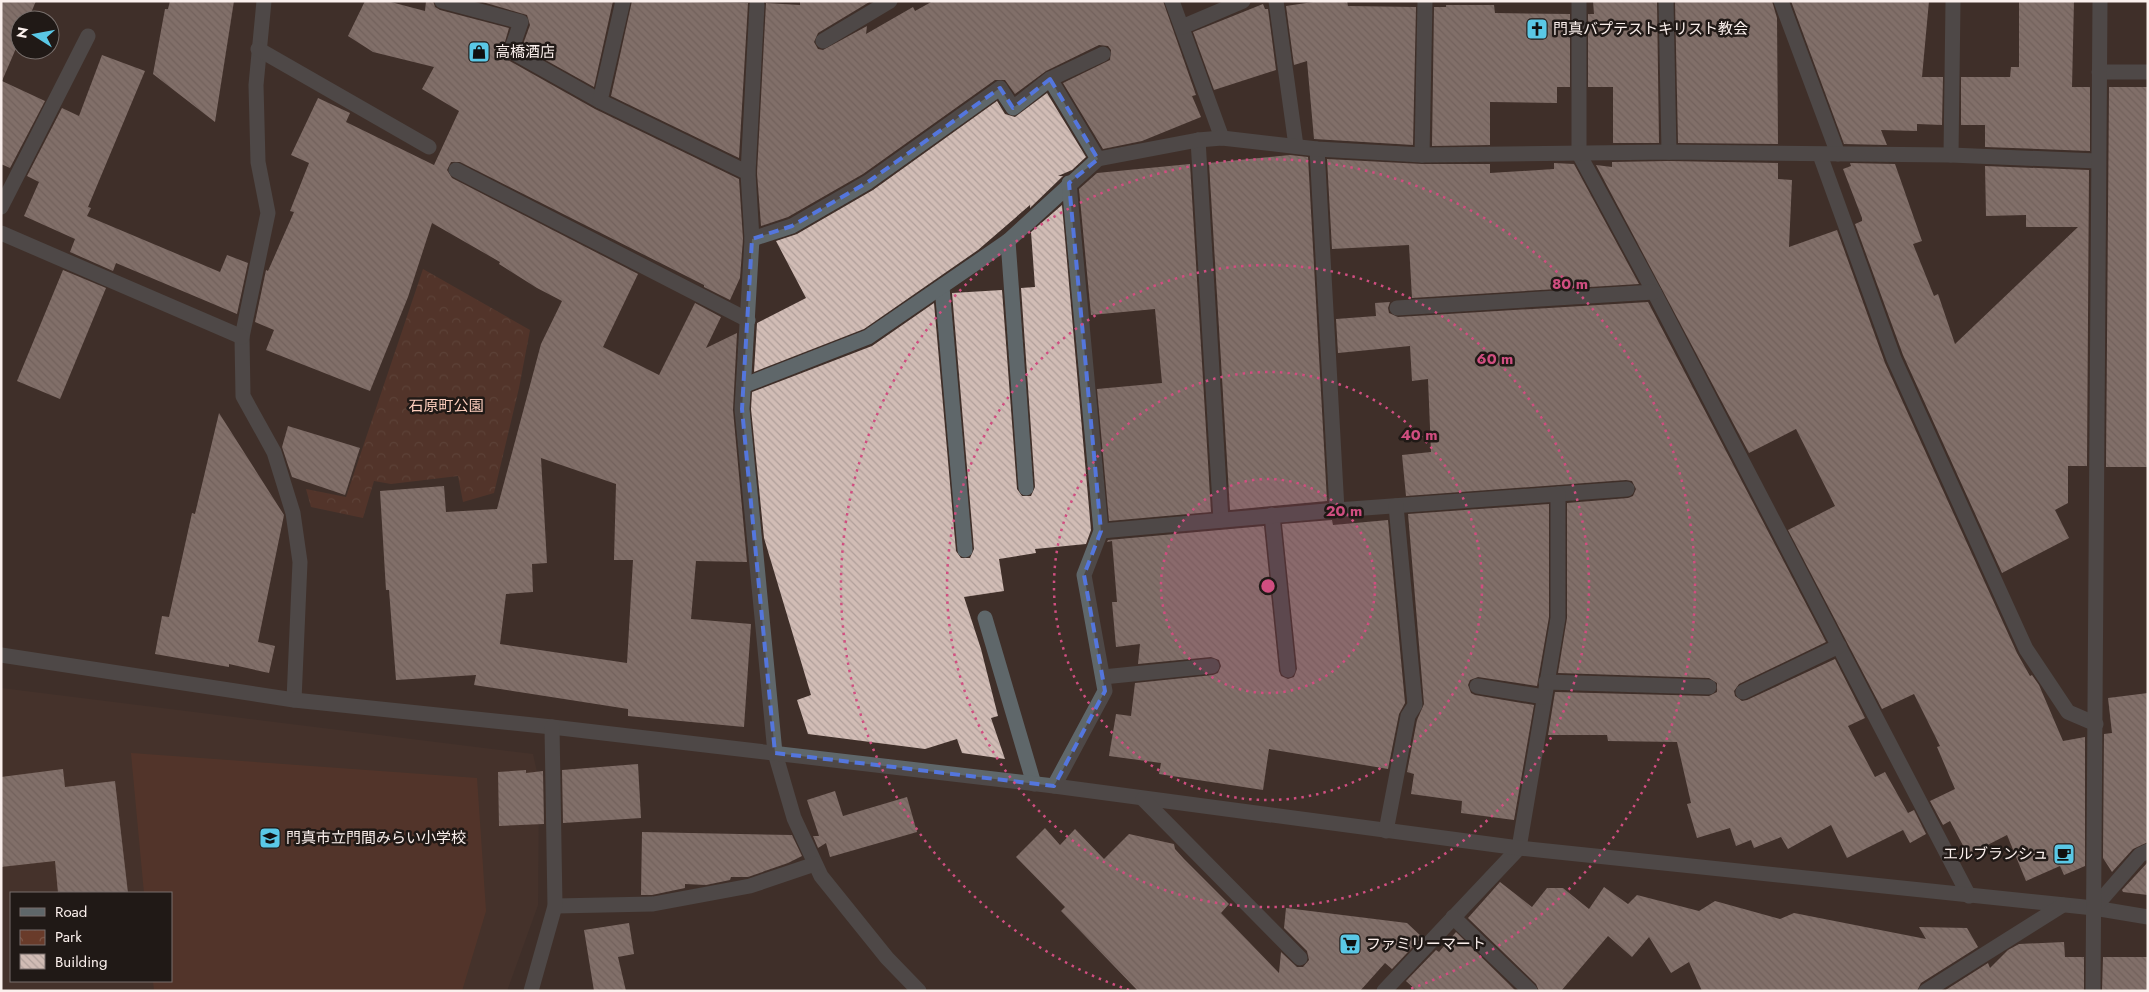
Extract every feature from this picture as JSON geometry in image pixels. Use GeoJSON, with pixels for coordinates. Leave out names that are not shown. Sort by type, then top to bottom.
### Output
{"type":"FeatureCollection","features":[{"type":"Feature","properties":{"kind":"street"},"geometry":{"type":"LineString","coordinates":[[264,1],[258,48],[256,85],[258,162],[268,213],[242,337],[243,396],[274,452],[293,513],[300,562],[294,700]]}},
{"type":"Feature","properties":{"kind":"street"},"geometry":{"type":"LineString","coordinates":[[442,1],[521,22],[511,51],[600,101],[748,173]]}},
{"type":"Feature","properties":{"kind":"street"},"geometry":{"type":"LineString","coordinates":[[600,101],[623,1]]}},
{"type":"Feature","properties":{"kind":"street"},"geometry":{"type":"LineString","coordinates":[[823,41],[890,1]]}},
{"type":"Feature","properties":{"kind":"street"},"geometry":{"type":"LineString","coordinates":[[1172,1],[1222,138]]}},
{"type":"Feature","properties":{"kind":"street"},"geometry":{"type":"LineString","coordinates":[[1182,27],[1243,1]]}},
{"type":"Feature","properties":{"kind":"street"},"geometry":{"type":"LineString","coordinates":[[1276,1],[1296,146]]}},
{"type":"Feature","properties":{"kind":"street"},"geometry":{"type":"LineString","coordinates":[[1422,155],[1425,1]]}},
{"type":"Feature","properties":{"kind":"street"},"geometry":{"type":"LineString","coordinates":[[1579,1],[1579,154],[1654,292],[1969,896]]}},
{"type":"Feature","properties":{"kind":"street"},"geometry":{"type":"LineString","coordinates":[[1666,1],[1669,152]]}},
{"type":"Feature","properties":{"kind":"street"},"geometry":{"type":"LineString","coordinates":[[1781,1],[1838,154]]}},
{"type":"Feature","properties":{"kind":"street"},"geometry":{"type":"LineString","coordinates":[[1951,155],[1954,1]]}},
{"type":"Feature","properties":{"kind":"street"},"geometry":{"type":"LineString","coordinates":[[2093,991],[2096,724],[2097,161],[2100,1]]}},
{"type":"Feature","properties":{"kind":"street"},"geometry":{"type":"LineString","coordinates":[[757,5],[748,173],[752,239],[745,385],[742,409],[775,753],[794,818],[821,876],[887,958],[919,991]]}},
{"type":"Feature","properties":{"kind":"street"},"geometry":{"type":"LineString","coordinates":[[1,207],[88,36]]}},
{"type":"Feature","properties":{"kind":"street"},"geometry":{"type":"LineString","coordinates":[[258,48],[429,147]]}},
{"type":"Feature","properties":{"kind":"street"},"geometry":{"type":"LineString","coordinates":[[752,239],[792,226],[868,182],[1000,88],[1013,108],[1050,79],[1103,54]]}},
{"type":"Feature","properties":{"kind":"street"},"geometry":{"type":"LineString","coordinates":[[2099,72],[2148,72]]}},
{"type":"Feature","properties":{"kind":"street"},"geometry":{"type":"LineString","coordinates":[[1050,79],[1098,159]]}},
{"type":"Feature","properties":{"kind":"street"},"geometry":{"type":"LineString","coordinates":[[745,385],[868,337],[1008,241],[1069,183],[1098,159],[1198,140],[1222,138],[1317,149],[1422,155],[1669,152],[1951,155],[2097,161]]}},
{"type":"Feature","properties":{"kind":"street"},"geometry":{"type":"LineString","coordinates":[[1198,140],[1221,520]]}},
{"type":"Feature","properties":{"kind":"street"},"geometry":{"type":"LineString","coordinates":[[1317,149],[1337,510]]}},
{"type":"Feature","properties":{"kind":"street"},"geometry":{"type":"LineString","coordinates":[[1820,155],[1894,359],[2026,649],[2068,712],[2096,724]]}},
{"type":"Feature","properties":{"kind":"street"},"geometry":{"type":"LineString","coordinates":[[456,170],[748,320]]}},
{"type":"Feature","properties":{"kind":"street"},"geometry":{"type":"LineString","coordinates":[[1054,786],[1105,691],[1084,574],[1101,531],[1069,183]]}},
{"type":"Feature","properties":{"kind":"street"},"geometry":{"type":"LineString","coordinates":[[1,234],[242,337]]}},
{"type":"Feature","properties":{"kind":"street"},"geometry":{"type":"LineString","coordinates":[[1008,241],[1026,488]]}},
{"type":"Feature","properties":{"kind":"street"},"geometry":{"type":"LineString","coordinates":[[942,287],[965,550]]}},
{"type":"Feature","properties":{"kind":"street"},"geometry":{"type":"LineString","coordinates":[[1397,308],[1654,292]]}},
{"type":"Feature","properties":{"kind":"street"},"geometry":{"type":"LineString","coordinates":[[1101,531],[1272,515],[1627,489]]}},
{"type":"Feature","properties":{"kind":"street"},"geometry":{"type":"LineString","coordinates":[[1384,991],[1518,848],[1558,618],[1558,494]]}},
{"type":"Feature","properties":{"kind":"street"},"geometry":{"type":"LineString","coordinates":[[1386,831],[1408,716],[1414,706],[1396,506]]}},
{"type":"Feature","properties":{"kind":"street"},"geometry":{"type":"LineString","coordinates":[[1272,515],[1288,670]]}},
{"type":"Feature","properties":{"kind":"street"},"geometry":{"type":"LineString","coordinates":[[985,618],[1034,784]]}},
{"type":"Feature","properties":{"kind":"street"},"geometry":{"type":"LineString","coordinates":[[1742,692],[1839,646]]}},
{"type":"Feature","properties":{"kind":"street"},"geometry":{"type":"LineString","coordinates":[[1,655],[294,700],[552,727],[1054,786],[1518,848],[2094,908],[2148,917]]}},
{"type":"Feature","properties":{"kind":"street"},"geometry":{"type":"LineString","coordinates":[[1102,677],[1212,666]]}},
{"type":"Feature","properties":{"kind":"street"},"geometry":{"type":"LineString","coordinates":[[1477,686],[1545,690],[1709,686]]}},
{"type":"Feature","properties":{"kind":"street"},"geometry":{"type":"LineString","coordinates":[[531,991],[556,906],[552,727]]}},
{"type":"Feature","properties":{"kind":"street"},"geometry":{"type":"LineString","coordinates":[[1143,799],[1300,958]]}},
{"type":"Feature","properties":{"kind":"street"},"geometry":{"type":"LineString","coordinates":[[2094,908],[2140,855],[2148,851]]}},
{"type":"Feature","properties":{"kind":"street"},"geometry":{"type":"LineString","coordinates":[[556,906],[653,904],[750,886],[816,864]]}},
{"type":"Feature","properties":{"kind":"street"},"geometry":{"type":"LineString","coordinates":[[1926,991],[2063,905]]}},
{"type":"Feature","properties":{"kind":"street"},"geometry":{"type":"LineString","coordinates":[[1453,917],[1530,991]]}},
{"type":"Feature","properties":{"kind":"highlighted area"},"geometry":{"type":"Polygon","coordinates":[[[1050,79],[1098,159],[1069,183],[1101,531],[1084,575],[1105,691],[1054,786],[775,753],[742,409],[752,239],[792,226],[868,182],[1000,88],[1013,108],[1050,79]]]}},
{"type":"Feature","properties":{"kind":"shaded area","name":"門真市立門間みらい小学校"},"geometry":{"type":"Polygon","coordinates":[[[1,688],[533,754],[539,782],[538,905],[507,991],[1,991],[1,688]]]}},
{"type":"Feature","properties":{"kind":"green space","name":"石原町公園"},"geometry":{"type":"Polygon","coordinates":[[[423,269],[530,330],[519,388],[494,493],[463,502],[458,476],[391,484],[374,481],[363,518],[311,507],[306,489],[346,497],[423,269]]]}},
{"type":"Feature","properties":{"kind":"green space"},"geometry":{"type":"Polygon","coordinates":[[[131,753],[477,778],[486,911],[462,991],[154,991],[153,982],[172,982],[172,892],[144,892],[131,753]]]}},
{"type":"Feature","properties":{"kind":"building"},"geometry":{"type":"Polygon","coordinates":[[[1,1],[36,1],[32,10],[10,10],[11,60],[2,81],[45,101],[10,168],[1,164],[1,1]]]}},
{"type":"Feature","properties":{"kind":"building"},"geometry":{"type":"Polygon","coordinates":[[[170,1],[234,1],[215,122],[153,74],[165,9],[168,9],[170,1]]]}},
{"type":"Feature","properties":{"kind":"building"},"geometry":{"type":"Polygon","coordinates":[[[365,1],[387,1],[425,11],[426,1],[433,1],[435,7],[440,10],[509,28],[502,52],[506,59],[595,109],[739,179],[743,239],[740,278],[730,300],[704,287],[704,285],[460,162],[451,162],[447,170],[452,178],[638,274],[603,347],[659,375],[695,303],[721,317],[706,348],[737,333],[733,410],[747,562],[696,561],[691,619],[751,624],[744,727],[628,716],[628,709],[474,685],[476,675],[396,680],[389,590],[386,590],[380,491],[444,486],[446,512],[497,509],[541,344],[562,301],[537,288],[499,264],[500,262],[432,223],[408,297],[370,391],[266,350],[274,330],[255,322],[266,270],[268,271],[294,212],[290,211],[309,163],[291,155],[318,98],[350,113],[346,122],[434,165],[459,111],[422,89],[434,67],[373,52],[348,36],[365,1]],[[541,458],[547,563],[532,564],[533,592],[506,594],[500,644],[627,663],[633,560],[614,560],[616,484],[541,458]]]}},
{"type":"Feature","properties":{"kind":"building"},"geometry":{"type":"Polygon","coordinates":[[[479,1],[613,1],[594,87],[522,47],[530,25],[527,15],[479,1]]]}},
{"type":"Feature","properties":{"kind":"building"},"geometry":{"type":"Polygon","coordinates":[[[632,1],[748,3],[739,158],[611,96],[632,1]]]}},
{"type":"Feature","properties":{"kind":"building"},"geometry":{"type":"Polygon","coordinates":[[[800,1],[871,1],[818,33],[814,42],[818,49],[823,50],[867,26],[866,34],[913,7],[915,11],[933,1],[1163,1],[1196,95],[1192,96],[1201,117],[1142,141],[1103,149],[1063,83],[1110,60],[1111,50],[1108,46],[1099,45],[1046,71],[1015,94],[1005,80],[995,80],[863,174],[788,217],[761,226],[757,173],[766,3],[800,5],[800,1]]]}},
{"type":"Feature","properties":{"kind":"building"},"geometry":{"type":"Polygon","coordinates":[[[1320,1],[1347,1],[1348,6],[1416,7],[1413,145],[1314,139],[1307,61],[1294,65],[1286,6],[1320,1]]]}},
{"type":"Feature","properties":{"kind":"building"},"geometry":{"type":"Polygon","coordinates":[[[1593,1],[1657,1],[1659,143],[1613,143],[1613,87],[1588,87],[1588,14],[1594,14],[1593,1]]]}},
{"type":"Feature","properties":{"kind":"building"},"geometry":{"type":"Polygon","coordinates":[[[1675,1],[1772,1],[1777,18],[1778,144],[1678,143],[1675,1]]]}},
{"type":"Feature","properties":{"kind":"building"},"geometry":{"type":"Polygon","coordinates":[[[1791,1],[1929,1],[1922,77],[1943,77],[1942,125],[1917,124],[1917,131],[1881,130],[1887,145],[1844,144],[1791,1]]]}},
{"type":"Feature","properties":{"kind":"building"},"geometry":{"type":"Polygon","coordinates":[[[2019,1],[2074,1],[2072,87],[2090,87],[2090,151],[1985,147],[1985,125],[1961,125],[1961,77],[2010,77],[2011,67],[2019,67],[2019,1]]]}},
{"type":"Feature","properties":{"kind":"building"},"geometry":{"type":"Polygon","coordinates":[[[1263,4],[1265,9],[1268,9],[1276,70],[1214,90],[1193,32],[1263,4]]]}},
{"type":"Feature","properties":{"kind":"building"},"geometry":{"type":"Polygon","coordinates":[[[1446,5],[1494,5],[1495,13],[1570,14],[1570,87],[1557,87],[1557,103],[1490,102],[1490,145],[1432,146],[1434,7],[1446,7],[1446,5]]]}},
{"type":"Feature","properties":{"kind":"building"},"geometry":{"type":"Polygon","coordinates":[[[102,55],[145,71],[88,207],[91,208],[87,216],[220,272],[227,255],[248,263],[237,314],[116,263],[113,271],[70,252],[75,239],[24,216],[39,182],[27,176],[62,108],[79,116],[102,55]]]}},
{"type":"Feature","properties":{"kind":"building"},"geometry":{"type":"Polygon","coordinates":[[[2109,87],[2148,87],[2148,467],[2106,467],[2109,87]]]}},
{"type":"Feature","properties":{"kind":"building"},"geometry":{"type":"Polygon","coordinates":[[[1047,93],[1086,157],[1072,170],[1058,176],[1063,176],[1030,208],[1030,205],[978,250],[864,329],[754,372],[757,323],[806,298],[776,241],[797,234],[873,190],[997,101],[1005,114],[1015,117],[1047,93]]]}},
{"type":"Feature","properties":{"kind":"building"},"geometry":{"type":"Polygon","coordinates":[[[1290,155],[1308,157],[1327,501],[1230,510],[1209,163],[1290,155]]]}},
{"type":"Feature","properties":{"kind":"building"},"geometry":{"type":"Polygon","coordinates":[[[1327,159],[1422,164],[1490,164],[1490,173],[1554,169],[1554,163],[1574,164],[1639,284],[1412,298],[1409,245],[1332,249],[1327,159]]]}},
{"type":"Feature","properties":{"kind":"building"},"geometry":{"type":"Polygon","coordinates":[[[1612,162],[1778,163],[1778,179],[1792,180],[1789,247],[1837,230],[1885,363],[2017,653],[2030,676],[2032,675],[2039,685],[2063,741],[2085,737],[2085,866],[2064,875],[2060,866],[2026,881],[2007,835],[1968,855],[1950,821],[1943,825],[1930,801],[1955,789],[1937,747],[1940,746],[1914,694],[1882,709],[1788,530],[1835,506],[1796,429],[1749,453],[1596,165],[1612,167],[1612,162]]]}},
{"type":"Feature","properties":{"kind":"building"},"geometry":{"type":"Polygon","coordinates":[[[1850,163],[1895,164],[1922,241],[1913,244],[1934,296],[1938,294],[1955,344],[2078,227],[2026,227],[2026,215],[1986,216],[1985,166],[2089,170],[2087,466],[2068,466],[2068,503],[2055,510],[2069,538],[2002,573],[1903,355],[1855,224],[1862,221],[1862,218],[1843,169],[1851,166],[1850,163]]]}},
{"type":"Feature","properties":{"kind":"building"},"geometry":{"type":"Polygon","coordinates":[[[1190,164],[1211,512],[1109,521],[1097,389],[1162,383],[1155,309],[1091,315],[1079,189],[1097,173],[1190,164]]]}},
{"type":"Feature","properties":{"kind":"building"},"geometry":{"type":"Polygon","coordinates":[[[1062,205],[1091,530],[1086,544],[1035,549],[1036,553],[999,559],[1004,591],[964,597],[981,649],[998,716],[991,718],[1005,759],[962,753],[957,739],[925,749],[808,734],[797,700],[811,695],[764,538],[751,409],[752,392],[872,346],[934,303],[956,551],[961,558],[970,558],[974,549],[952,293],[1002,290],[1017,489],[1022,496],[1031,496],[1035,487],[1021,288],[1035,287],[1031,232],[1062,205]]]}},
{"type":"Feature","properties":{"kind":"building"},"geometry":{"type":"Polygon","coordinates":[[[63,270],[106,288],[60,399],[17,381],[63,270]]]}},
{"type":"Feature","properties":{"kind":"building"},"geometry":{"type":"Polygon","coordinates":[[[1390,302],[1389,313],[1398,317],[1648,302],[1826,642],[1739,684],[1734,691],[1735,696],[1742,701],[1747,700],[1835,659],[1865,718],[1848,726],[1875,777],[1885,772],[1908,813],[1914,810],[1926,834],[1910,843],[1903,830],[1847,858],[1831,825],[1788,849],[1781,837],[1754,848],[1751,840],[1736,846],[1730,828],[1697,838],[1687,804],[1691,803],[1677,742],[1608,741],[1607,735],[1548,735],[1555,692],[1709,696],[1717,692],[1717,683],[1709,678],[1558,673],[1567,618],[1567,503],[1628,498],[1633,496],[1636,489],[1632,481],[1406,496],[1402,455],[1431,452],[1428,379],[1412,381],[1410,346],[1338,353],[1336,319],[1376,316],[1375,303],[1390,302]]]}},
{"type":"Feature","properties":{"kind":"building"},"geometry":{"type":"Polygon","coordinates":[[[219,413],[284,515],[258,642],[275,646],[269,673],[229,664],[229,667],[155,654],[162,616],[169,617],[192,513],[195,514],[219,413]]]}},
{"type":"Feature","properties":{"kind":"building"},"geometry":{"type":"Polygon","coordinates":[[[288,426],[360,448],[345,495],[292,477],[282,447],[288,426]]]}},
{"type":"Feature","properties":{"kind":"building"},"geometry":{"type":"Polygon","coordinates":[[[1549,504],[1549,617],[1537,686],[1478,677],[1470,680],[1468,685],[1471,693],[1475,695],[1534,705],[1514,820],[1461,813],[1462,801],[1411,794],[1414,774],[1407,772],[1417,720],[1424,704],[1408,514],[1549,504]]]}},
{"type":"Feature","properties":{"kind":"building"},"geometry":{"type":"Polygon","coordinates":[[[1332,520],[1333,525],[1388,520],[1405,703],[1399,714],[1388,769],[1269,749],[1263,790],[1159,774],[1161,763],[1109,756],[1116,714],[1131,716],[1135,683],[1213,675],[1218,673],[1221,666],[1219,660],[1211,657],[1138,664],[1140,644],[1116,647],[1112,602],[1117,602],[1112,541],[1107,542],[1108,540],[1264,526],[1279,671],[1281,676],[1288,679],[1294,677],[1297,669],[1282,524],[1332,520]]]}},
{"type":"Feature","properties":{"kind":"building"},"geometry":{"type":"Polygon","coordinates":[[[2148,693],[2148,842],[2133,849],[2112,872],[2103,858],[2104,734],[2112,733],[2108,698],[2148,693]]]}},
{"type":"Feature","properties":{"kind":"building"},"geometry":{"type":"Polygon","coordinates":[[[638,764],[641,818],[563,823],[562,770],[638,764]]]}},
{"type":"Feature","properties":{"kind":"building"},"geometry":{"type":"Polygon","coordinates":[[[63,769],[65,787],[115,781],[128,892],[58,892],[55,861],[1,867],[1,777],[63,769]]]}},
{"type":"Feature","properties":{"kind":"building"},"geometry":{"type":"Polygon","coordinates":[[[526,770],[526,773],[543,771],[544,824],[499,826],[498,772],[526,770]]]}},
{"type":"Feature","properties":{"kind":"building"},"geometry":{"type":"Polygon","coordinates":[[[835,791],[843,816],[907,797],[917,832],[830,857],[826,843],[818,848],[813,836],[819,836],[807,800],[835,791]]]}},
{"type":"Feature","properties":{"kind":"building"},"geometry":{"type":"Polygon","coordinates":[[[1045,828],[1060,845],[1075,829],[1104,859],[1129,834],[1174,844],[1175,849],[1184,859],[1229,904],[1221,913],[1279,973],[1281,952],[1297,967],[1303,967],[1309,960],[1307,951],[1284,928],[1286,908],[1407,923],[1422,937],[1392,969],[1385,963],[1360,991],[1138,991],[1061,911],[1065,907],[1016,857],[1045,828]]]}},
{"type":"Feature","properties":{"kind":"building"},"geometry":{"type":"Polygon","coordinates":[[[642,832],[792,835],[802,856],[748,877],[731,877],[730,880],[706,885],[685,884],[685,888],[652,895],[641,895],[642,832]]]}},
{"type":"Feature","properties":{"kind":"building"},"geometry":{"type":"Polygon","coordinates":[[[2148,862],[2148,895],[2123,892],[2122,890],[2148,862]]]}},
{"type":"Feature","properties":{"kind":"building"},"geometry":{"type":"Polygon","coordinates":[[[1500,882],[1532,907],[1547,888],[1563,888],[1589,909],[1604,887],[1628,904],[1637,895],[1699,911],[1715,901],[1780,919],[1794,913],[1926,939],[1919,927],[1967,928],[1978,947],[1921,983],[1917,991],[1702,991],[1689,962],[1671,973],[1649,937],[1632,957],[1608,936],[1561,991],[1539,991],[1536,984],[1468,918],[1500,882]]]}},
{"type":"Feature","properties":{"kind":"building"},"geometry":{"type":"Polygon","coordinates":[[[629,923],[634,954],[618,957],[626,991],[594,991],[584,930],[629,923]]]}},
{"type":"Feature","properties":{"kind":"building"},"geometry":{"type":"Polygon","coordinates":[[[1456,932],[1516,991],[1417,991],[1406,981],[1436,950],[1439,952],[1456,932]]]}},
{"type":"Feature","properties":{"kind":"building"},"geometry":{"type":"Polygon","coordinates":[[[2064,942],[2065,957],[2084,957],[2084,991],[1944,991],[1988,963],[1990,968],[2008,950],[2019,944],[2064,942]]]}},
{"type":"Feature","properties":{"kind":"building"},"geometry":{"type":"Polygon","coordinates":[[[2103,957],[2148,957],[2148,991],[2102,991],[2103,957]]]}},
{"type":"Feature","properties":{"kind":"place","name":"門真バプテストキリスト教会"},"geometry":{"type":"Point","coordinates":[1537,29]}},
{"type":"Feature","properties":{"kind":"place","name":"高橋酒店"},"geometry":{"type":"Point","coordinates":[479,52]}},
{"type":"Feature","properties":{"kind":"place","name":"門真市立門間みらい小学校"},"geometry":{"type":"Point","coordinates":[270,838]}},
{"type":"Feature","properties":{"kind":"place","name":"エルブランシュ"},"geometry":{"type":"Point","coordinates":[2064,854]}},
{"type":"Feature","properties":{"kind":"place","name":"ファミリーマート"},"geometry":{"type":"Point","coordinates":[1350,944]}}]}
